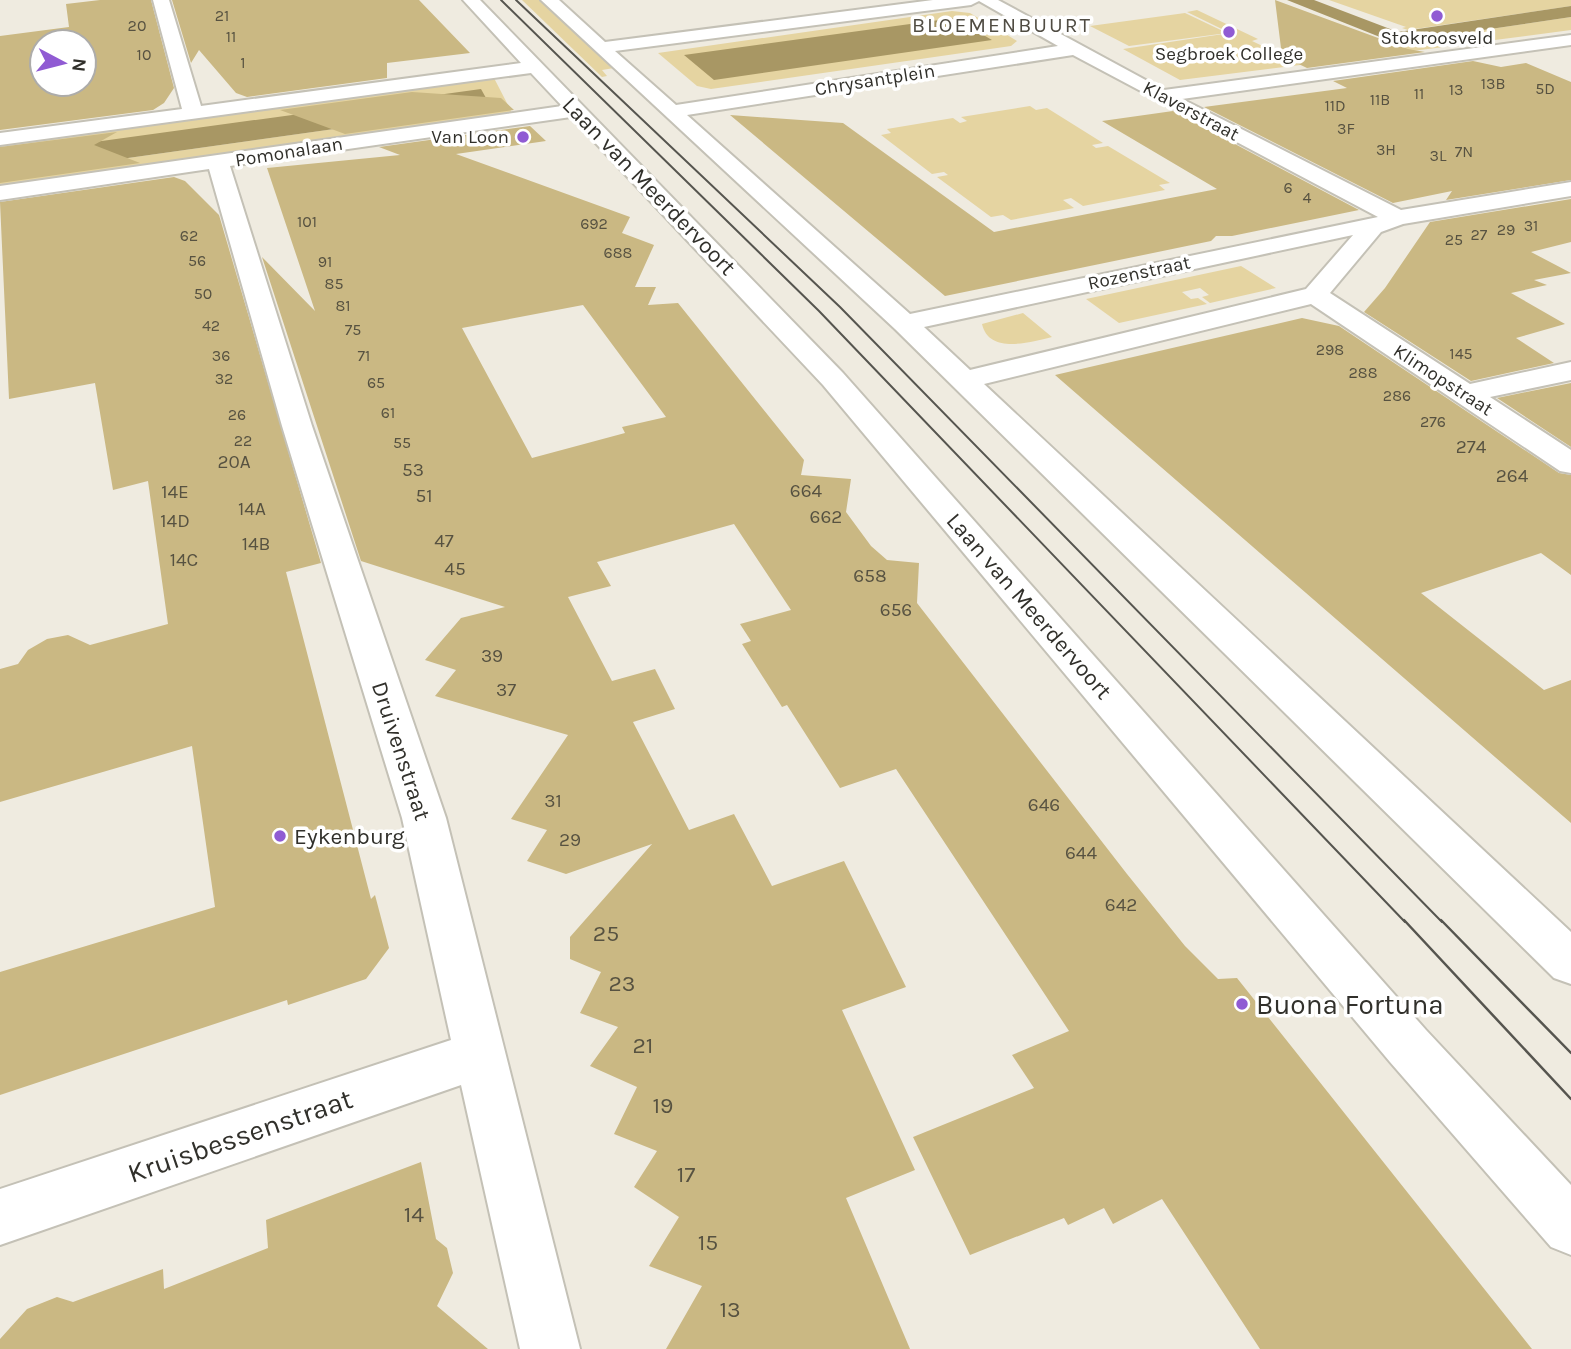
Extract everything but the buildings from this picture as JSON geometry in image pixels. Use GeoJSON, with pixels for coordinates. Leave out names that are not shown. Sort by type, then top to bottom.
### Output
{"type":"FeatureCollection","features":[{"type":"Feature","properties":{"kind":"street"},"geometry":{"type":"LineString","coordinates":[[161,0],[193,113]]}},
{"type":"Feature","properties":{"kind":"street","name":"Laan van Meerdervoort"},"geometry":{"type":"LineString","coordinates":[[471,0],[833,379],[1408,1046],[1571,1227]]}},
{"type":"Feature","properties":{"kind":"street"},"geometry":{"type":"LineString","coordinates":[[549,0],[675,111],[904,323],[1571,963]]}},
{"type":"Feature","properties":{"kind":"street"},"geometry":{"type":"LineString","coordinates":[[604,47],[971,0]]}},
{"type":"Feature","properties":{"kind":"street","name":"Klaverstraat"},"geometry":{"type":"LineString","coordinates":[[986,0],[1161,96],[1398,218]]}},
{"type":"Feature","properties":{"kind":"street"},"geometry":{"type":"LineString","coordinates":[[1161,96],[1571,40]]}},
{"type":"Feature","properties":{"kind":"street","name":"Chrysantplein"},"geometry":{"type":"LineString","coordinates":[[675,111],[1076,49]]}},
{"type":"Feature","properties":{"kind":"street"},"geometry":{"type":"LineString","coordinates":[[0,139],[535,67]]}},
{"type":"Feature","properties":{"kind":"street","name":"Pomonalaan"},"geometry":{"type":"LineString","coordinates":[[0,193],[577,110]]}},
{"type":"Feature","properties":{"kind":"street","name":"Druivenstraat"},"geometry":{"type":"LineString","coordinates":[[218,163],[296,426],[424,818],[550,1349]]}},
{"type":"Feature","properties":{"kind":"street","name":"Rozenstraat"},"geometry":{"type":"LineString","coordinates":[[904,323],[1343,229],[1373,227],[1398,218],[1571,189]]}},
{"type":"Feature","properties":{"kind":"street","name":"Rozenstraat"},"geometry":{"type":"LineString","coordinates":[[1315,295],[1373,227]]}},
{"type":"Feature","properties":{"kind":"street"},"geometry":{"type":"LineString","coordinates":[[964,380],[1315,295]]}},
{"type":"Feature","properties":{"kind":"street","name":"Klimopstraat"},"geometry":{"type":"LineString","coordinates":[[1315,295],[1571,464]]}},
{"type":"Feature","properties":{"kind":"street"},"geometry":{"type":"LineString","coordinates":[[1465,394],[1571,371]]}},
{"type":"Feature","properties":{"kind":"street","name":"Kruisbessenstraat"},"geometry":{"type":"LineString","coordinates":[[0,1217],[479,1055]]}},
{"type":"Feature","properties":{"kind":"shaded area"},"geometry":{"type":"Polygon","coordinates":[[[522,0],[540,0],[614,68],[602,70],[607,76],[602,77],[522,0]]]}},
{"type":"Feature","properties":{"kind":"shaded area"},"geometry":{"type":"Polygon","coordinates":[[[1287,0],[1314,0],[1398,32],[1571,6],[1571,17],[1395,43],[1287,0]]]}},
{"type":"Feature","properties":{"kind":"shaded area","name":"Stokroosveld"},"geometry":{"type":"Polygon","coordinates":[[[1329,0],[1571,0],[1571,6],[1408,30],[1329,0]]]}},
{"type":"Feature","properties":{"kind":"shaded area"},"geometry":{"type":"Polygon","coordinates":[[[1197,10],[1258,39],[1252,41],[1275,52],[1425,39],[1444,47],[1180,80],[1123,49],[1230,33],[1187,12],[1197,10]]]}},
{"type":"Feature","properties":{"kind":"shaded area"},"geometry":{"type":"Polygon","coordinates":[[[952,11],[970,13],[990,25],[971,28],[976,31],[996,28],[1017,41],[1011,46],[711,89],[697,86],[658,53],[952,11]]]}},
{"type":"Feature","properties":{"kind":"shaded area"},"geometry":{"type":"Polygon","coordinates":[[[1185,13],[1227,33],[1129,46],[1090,26],[1185,13]]]}},
{"type":"Feature","properties":{"kind":"shaded area"},"geometry":{"type":"Polygon","coordinates":[[[1571,17],[1571,30],[1487,41],[1429,38],[1571,17]]]}},
{"type":"Feature","properties":{"kind":"shaded area"},"geometry":{"type":"Polygon","coordinates":[[[954,18],[992,40],[714,80],[684,55],[954,18]]]}},
{"type":"Feature","properties":{"kind":"shaded area"},"geometry":{"type":"Polygon","coordinates":[[[494,78],[512,113],[0,187],[0,176],[490,107],[0,155],[0,144],[494,78]]]}},
{"type":"Feature","properties":{"kind":"shaded area"},"geometry":{"type":"Polygon","coordinates":[[[481,89],[491,107],[0,176],[0,155],[481,89]]]}},
{"type":"Feature","properties":{"kind":"shaded area"},"geometry":{"type":"Polygon","coordinates":[[[1030,106],[1036,110],[1047,108],[1103,143],[1092,145],[1096,148],[1108,146],[1170,183],[1159,185],[1165,190],[1083,206],[1071,198],[1063,200],[1074,208],[1011,220],[1003,215],[991,217],[937,177],[948,175],[944,172],[932,174],[881,135],[891,133],[887,129],[953,118],[960,123],[967,121],[961,117],[1030,106]]]}},
{"type":"Feature","properties":{"kind":"shaded area"},"geometry":{"type":"Polygon","coordinates":[[[1241,266],[1276,288],[1210,303],[1202,297],[1209,295],[1200,288],[1182,292],[1191,299],[1198,298],[1207,304],[1119,323],[1086,299],[1241,266]]]}},
{"type":"Feature","properties":{"kind":"shaded area"},"geometry":{"type":"Polygon","coordinates":[[[1023,313],[1052,337],[1012,344],[993,340],[986,334],[982,324],[1023,313]]]}},
{"type":"Feature","properties":{"kind":"tram line"},"geometry":{"type":"LineString","coordinates":[[501,0],[819,311],[1405,922]]}},
{"type":"Feature","properties":{"kind":"tram line"},"geometry":{"type":"LineString","coordinates":[[516,0],[840,307],[1442,922]]}},
{"type":"Feature","properties":{"kind":"tram line"},"geometry":{"type":"LineString","coordinates":[[1404,920],[1571,1099]]}},
{"type":"Feature","properties":{"kind":"tram line"},"geometry":{"type":"LineString","coordinates":[[1441,920],[1571,1053]]}},
{"type":"Feature","properties":{"kind":"place","name":"Stokroosveld"},"geometry":{"type":"Point","coordinates":[1437,16]}},
{"type":"Feature","properties":{"kind":"place","name":"Segbroek College"},"geometry":{"type":"Point","coordinates":[1229,32]}},
{"type":"Feature","properties":{"kind":"place","name":"Van Loon"},"geometry":{"type":"Point","coordinates":[523,137]}},
{"type":"Feature","properties":{"kind":"place","name":"Eykenburg"},"geometry":{"type":"Point","coordinates":[280,836]}},
{"type":"Feature","properties":{"kind":"place","name":"Buona Fortuna"},"geometry":{"type":"Point","coordinates":[1242,1004]}},
{"type":"Feature","properties":{"kind":"district","name":"BLOEMENBUURT"},"geometry":{"type":"Point","coordinates":[1002,25]}}]}
